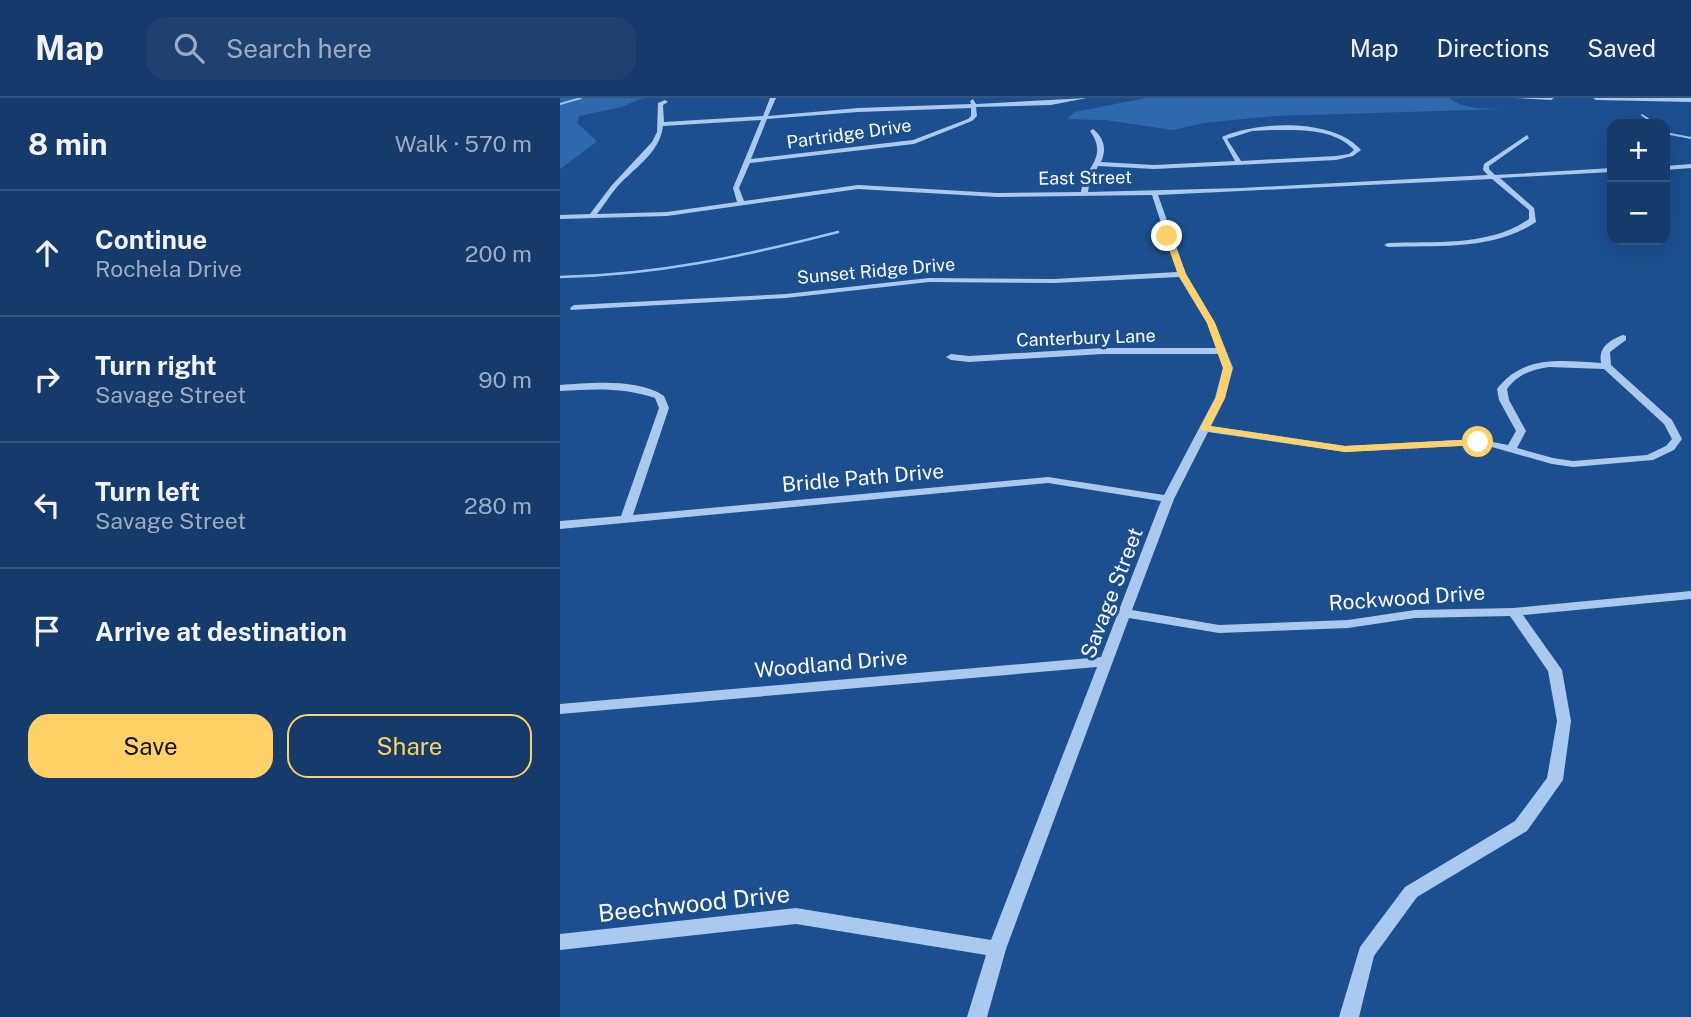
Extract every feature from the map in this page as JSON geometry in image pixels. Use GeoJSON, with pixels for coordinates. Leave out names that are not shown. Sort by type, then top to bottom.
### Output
{"type":"FeatureCollection","features":[{"type":"Feature","properties":{"kind":"street"},"geometry":{"type":"LineString","coordinates":[[741,203],[736,187],[773,98]]}},
{"type":"Feature","properties":{"kind":"street"},"geometry":{"type":"LineString","coordinates":[[972,98],[973,106]]}},
{"type":"Feature","properties":{"kind":"street"},"geometry":{"type":"LineString","coordinates":[[663,124],[1051,103],[1084,98]]}},
{"type":"Feature","properties":{"kind":"street"},"geometry":{"type":"LineString","coordinates":[[1519,98],[1551,98]]}},
{"type":"Feature","properties":{"kind":"street"},"geometry":{"type":"LineString","coordinates":[[1596,98],[1691,99]]}},
{"type":"Feature","properties":{"kind":"street"},"geometry":{"type":"LineString","coordinates":[[591,217],[613,187],[655,145],[663,124],[660,104],[665,102]]}},
{"type":"Feature","properties":{"kind":"street","name":"Partridge Drive"},"geometry":{"type":"LineString","coordinates":[[747,161],[914,142],[970,120],[974,116],[973,106]]}},
{"type":"Feature","properties":{"kind":"street"},"geometry":{"type":"LineString","coordinates":[[1096,164],[1144,167],[1239,163],[1336,158],[1351,155],[1358,150],[1340,134],[1323,129],[1246,131],[1224,138],[1239,163]]}},
{"type":"Feature","properties":{"kind":"street"},"geometry":{"type":"LineString","coordinates":[[1084,194],[1085,182],[1103,151],[1102,142],[1093,131]]}},
{"type":"Feature","properties":{"kind":"street"},"geometry":{"type":"LineString","coordinates":[[1388,245],[1476,240],[1504,236],[1524,229],[1533,220],[1532,209],[1493,177],[1486,170],[1486,165],[1527,137]]}},
{"type":"Feature","properties":{"kind":"street"},"geometry":{"type":"LineString","coordinates":[[1670,168],[1691,166]]}},
{"type":"Feature","properties":{"kind":"street","name":"East Street"},"geometry":{"type":"LineString","coordinates":[[560,217],[667,214],[858,187],[1016,195],[1084,194],[1607,170]]}},
{"type":"Feature","properties":{"kind":"street","name":"Savage Street"},"geometry":{"type":"LineString","coordinates":[[977,1017],[998,949],[1168,499],[1220,398],[1228,368],[1211,323],[1182,274],[1154,192]]}},
{"type":"Feature","properties":{"kind":"street","name":"Sunset Ridge Drive"},"geometry":{"type":"LineString","coordinates":[[574,308],[786,296],[929,280],[1054,281],[1182,274]]}},
{"type":"Feature","properties":{"kind":"street"},"geometry":{"type":"LineString","coordinates":[[1205,428],[1345,449],[1463,442],[1493,444],[1552,461],[1573,464],[1650,458],[1670,448],[1677,439],[1668,422],[1606,366],[1606,349],[1623,338]]}},
{"type":"Feature","properties":{"kind":"street","name":"Canterbury Lane"},"geometry":{"type":"LineString","coordinates":[[951,357],[969,359],[1103,351],[1222,351]]}},
{"type":"Feature","properties":{"kind":"street"},"geometry":{"type":"LineString","coordinates":[[1511,449],[1521,431],[1504,400],[1502,389],[1513,375],[1544,366],[1606,366]]}},
{"type":"Feature","properties":{"kind":"street"},"geometry":{"type":"LineString","coordinates":[[560,388],[609,384],[636,387],[659,396],[664,408],[626,519]]}},
{"type":"Feature","properties":{"kind":"street","name":"Bridle Path Drive"},"geometry":{"type":"LineString","coordinates":[[560,525],[1048,480],[1168,499]]}},
{"type":"Feature","properties":{"kind":"street","name":"Rockwood Drive"},"geometry":{"type":"LineString","coordinates":[[1126,613],[1219,629],[1348,624],[1415,614],[1514,612],[1691,595]]}},
{"type":"Feature","properties":{"kind":"street"},"geometry":{"type":"LineString","coordinates":[[1349,1017],[1366,953],[1411,892],[1521,826],[1555,780],[1564,721],[1555,670],[1514,612]]}},
{"type":"Feature","properties":{"kind":"street","name":"Woodland Drive"},"geometry":{"type":"LineString","coordinates":[[560,709],[1106,661]]}},
{"type":"Feature","properties":{"kind":"street","name":"Beechwood Drive"},"geometry":{"type":"LineString","coordinates":[[560,942],[796,916],[998,949]]}},
{"type":"Feature","properties":{"kind":"shaded area"},"geometry":{"type":"Polygon","coordinates":[[[560,98],[643,98],[622,107],[579,116],[577,123],[596,140],[595,143],[560,169],[560,98]]]}},
{"type":"Feature","properties":{"kind":"shaded area"},"geometry":{"type":"Polygon","coordinates":[[[1146,98],[1450,98],[1462,105],[1504,109],[1274,116],[1203,123],[1173,130],[1105,120],[1067,119],[1075,112],[1146,98]]]}},
{"type":"Feature","properties":{"kind":"waterway"},"geometry":{"type":"LineString","coordinates":[[560,104],[581,98]]}},
{"type":"Feature","properties":{"kind":"waterway"},"geometry":{"type":"LineString","coordinates":[[1642,115],[1648,119]]}},
{"type":"Feature","properties":{"kind":"waterway"},"geometry":{"type":"LineString","coordinates":[[1670,134],[1691,138]]}},
{"type":"Feature","properties":{"kind":"waterway"},"geometry":{"type":"LineString","coordinates":[[560,277],[632,272],[700,263],[838,232]]}},
{"type":"Feature","properties":{"kind":"route"},"geometry":{"type":"LineString","coordinates":[[1167,236],[1182,274],[1211,323],[1228,368],[1220,398],[1205,428],[1345,449],[1478,442]]}}]}
